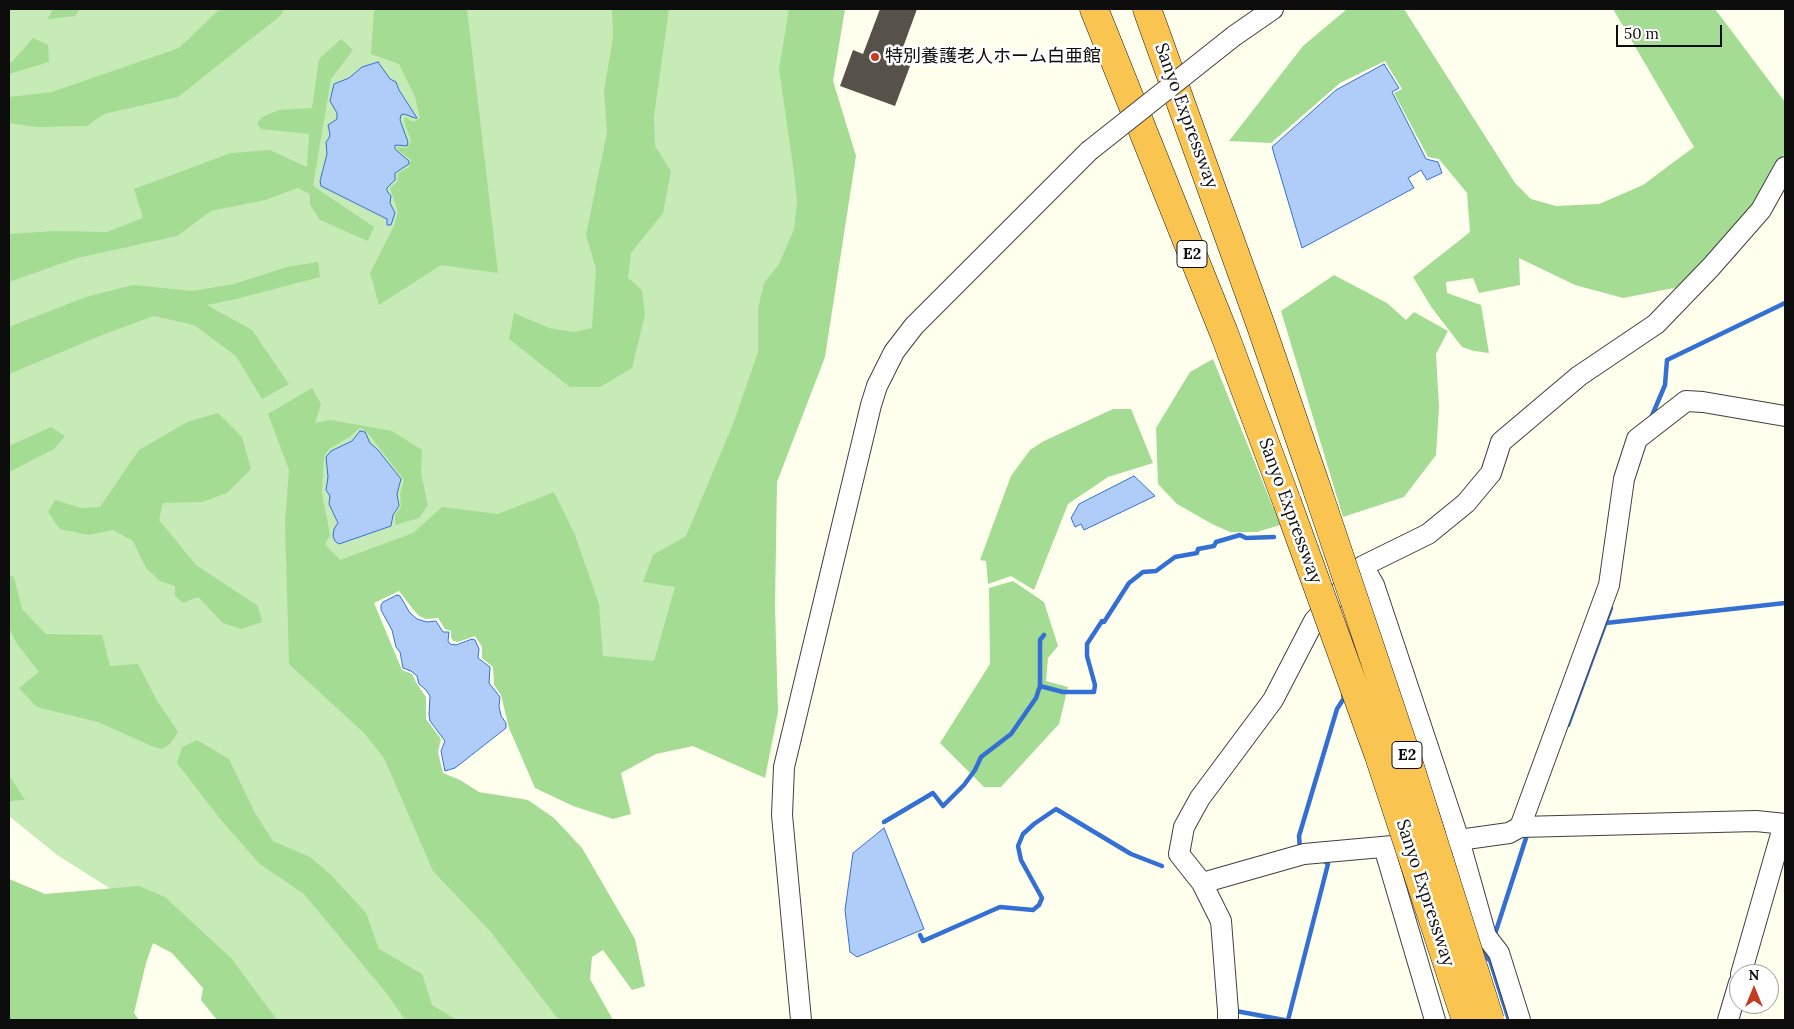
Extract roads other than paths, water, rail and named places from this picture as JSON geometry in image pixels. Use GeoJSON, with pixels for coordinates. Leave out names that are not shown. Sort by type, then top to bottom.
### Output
{"type":"FeatureCollection","features":[{"type":"Feature","properties":{"kind":"highway","name":"Sanyo Expressway"},"geometry":{"type":"LineString","coordinates":[[1094,9],[1224,333],[1379,756],[1466,1020]]}},
{"type":"Feature","properties":{"kind":"highway","name":"Sanyo Expressway"},"geometry":{"type":"LineString","coordinates":[[1147,9],[1251,298],[1318,492],[1404,748],[1490,1020]]}},
{"type":"Feature","properties":{"kind":"street"},"geometry":{"type":"LineString","coordinates":[[801,1020],[782,815],[784,767],[877,386],[894,352],[914,326],[1089,150],[1234,36],[1273,9]]}},
{"type":"Feature","properties":{"kind":"street"},"geometry":{"type":"LineString","coordinates":[[1228,1020],[1221,921],[1202,884],[1179,854],[1184,827],[1200,798],[1273,700],[1314,621],[1363,566],[1428,534],[1466,503],[1491,473],[1501,442],[1579,376],[1656,324],[1711,266],[1760,210],[1785,167]]}},
{"type":"Feature","properties":{"kind":"street"},"geometry":{"type":"LineString","coordinates":[[1520,827],[1610,586],[1624,479],[1637,439],[1686,401],[1703,402],[1785,416]]}},
{"type":"Feature","properties":{"kind":"street"},"geometry":{"type":"LineString","coordinates":[[1363,566],[1374,585],[1459,840],[1486,936],[1499,952],[1520,1020]]}},
{"type":"Feature","properties":{"kind":"street"},"geometry":{"type":"LineString","coordinates":[[1202,884],[1304,854],[1459,840],[1510,833],[1520,827],[1756,821],[1785,824],[1745,964]]}},
{"type":"Feature","properties":{"kind":"street"},"geometry":{"type":"LineString","coordinates":[[1384,847],[1435,1020]]}},
{"type":"Feature","properties":{"kind":"water"},"geometry":{"type":"Polygon","coordinates":[[[378,62],[390,79],[396,82],[417,118],[404,114],[401,115],[400,120],[408,142],[407,146],[395,145],[395,149],[409,161],[409,164],[395,173],[395,180],[387,188],[391,196],[390,203],[395,213],[391,225],[387,225],[387,219],[321,186],[320,181],[327,154],[326,142],[330,134],[328,125],[337,119],[337,113],[330,101],[334,84],[349,78],[362,67],[378,62]]]}},
{"type":"Feature","properties":{"kind":"water"},"geometry":{"type":"Polygon","coordinates":[[[1384,64],[1399,88],[1392,92],[1426,159],[1438,162],[1442,173],[1427,180],[1421,170],[1408,178],[1414,188],[1302,248],[1272,147],[1336,90],[1384,64]]]}},
{"type":"Feature","properties":{"kind":"water"},"geometry":{"type":"Polygon","coordinates":[[[360,431],[365,432],[370,443],[401,479],[397,494],[399,506],[393,515],[391,526],[339,544],[333,536],[334,529],[338,523],[329,504],[330,496],[326,490],[328,477],[326,457],[331,451],[352,441],[360,431]]]}},
{"type":"Feature","properties":{"kind":"water"},"geometry":{"type":"Polygon","coordinates":[[[1134,476],[1155,496],[1084,530],[1081,524],[1075,527],[1071,518],[1079,504],[1134,476]]]}},
{"type":"Feature","properties":{"kind":"water"},"geometry":{"type":"Polygon","coordinates":[[[397,595],[400,596],[410,613],[417,619],[427,622],[436,621],[443,632],[449,632],[448,641],[450,644],[456,645],[472,639],[475,640],[479,649],[478,658],[490,667],[489,683],[500,697],[499,706],[501,716],[506,723],[506,728],[455,768],[445,771],[441,751],[445,741],[430,721],[430,696],[419,684],[417,676],[403,668],[400,652],[396,647],[392,630],[381,610],[383,602],[397,595]]]}},
{"type":"Feature","properties":{"kind":"water"},"geometry":{"type":"Polygon","coordinates":[[[884,828],[924,929],[857,957],[850,952],[845,910],[853,853],[884,828]]]}},
{"type":"Feature","properties":{"kind":"waterway"},"geometry":{"type":"LineString","coordinates":[[1651,418],[1665,385],[1667,360],[1785,303]]}},
{"type":"Feature","properties":{"kind":"waterway"},"geometry":{"type":"LineString","coordinates":[[1040,686],[1063,692],[1094,692],[1095,685],[1087,656],[1087,644],[1102,621],[1104,622],[1129,583],[1143,572],[1156,571],[1175,557],[1197,553],[1198,549],[1214,546],[1216,542],[1240,535],[1246,538],[1274,537]]}},
{"type":"Feature","properties":{"kind":"waterway"},"geometry":{"type":"LineString","coordinates":[[1606,623],[1785,603]]}},
{"type":"Feature","properties":{"kind":"waterway"},"geometry":{"type":"LineString","coordinates":[[1568,725],[1611,608]]}},
{"type":"Feature","properties":{"kind":"waterway"},"geometry":{"type":"LineString","coordinates":[[884,822],[933,793],[943,806],[964,785],[975,770],[981,757],[1011,734],[1036,698],[1040,686],[1040,640],[1044,635]]}},
{"type":"Feature","properties":{"kind":"waterway"},"geometry":{"type":"LineString","coordinates":[[1300,849],[1299,836],[1337,709],[1344,698],[1343,695]]}},
{"type":"Feature","properties":{"kind":"waterway"},"geometry":{"type":"LineString","coordinates":[[920,935],[923,941],[1000,907],[1033,910],[1039,905],[1042,898],[1021,860],[1018,846],[1023,834],[1056,809],[1131,854],[1162,866]]}},
{"type":"Feature","properties":{"kind":"waterway"},"geometry":{"type":"LineString","coordinates":[[1495,934],[1527,835]]}},
{"type":"Feature","properties":{"kind":"waterway"},"geometry":{"type":"LineString","coordinates":[[1288,1020],[1328,864],[1323,860]]}},
{"type":"Feature","properties":{"kind":"waterway"},"geometry":{"type":"LineString","coordinates":[[1482,945],[1488,959]]}},
{"type":"Feature","properties":{"kind":"waterway"},"geometry":{"type":"LineString","coordinates":[[1489,957],[1509,1020]]}},
{"type":"Feature","properties":{"kind":"waterway"},"geometry":{"type":"LineString","coordinates":[[1236,1007],[1236,1011],[1284,1020]]}},
{"type":"Feature","properties":{"kind":"place","name":"特別養護老人ホーム白亜館"},"geometry":{"type":"Point","coordinates":[875,57]}}]}
